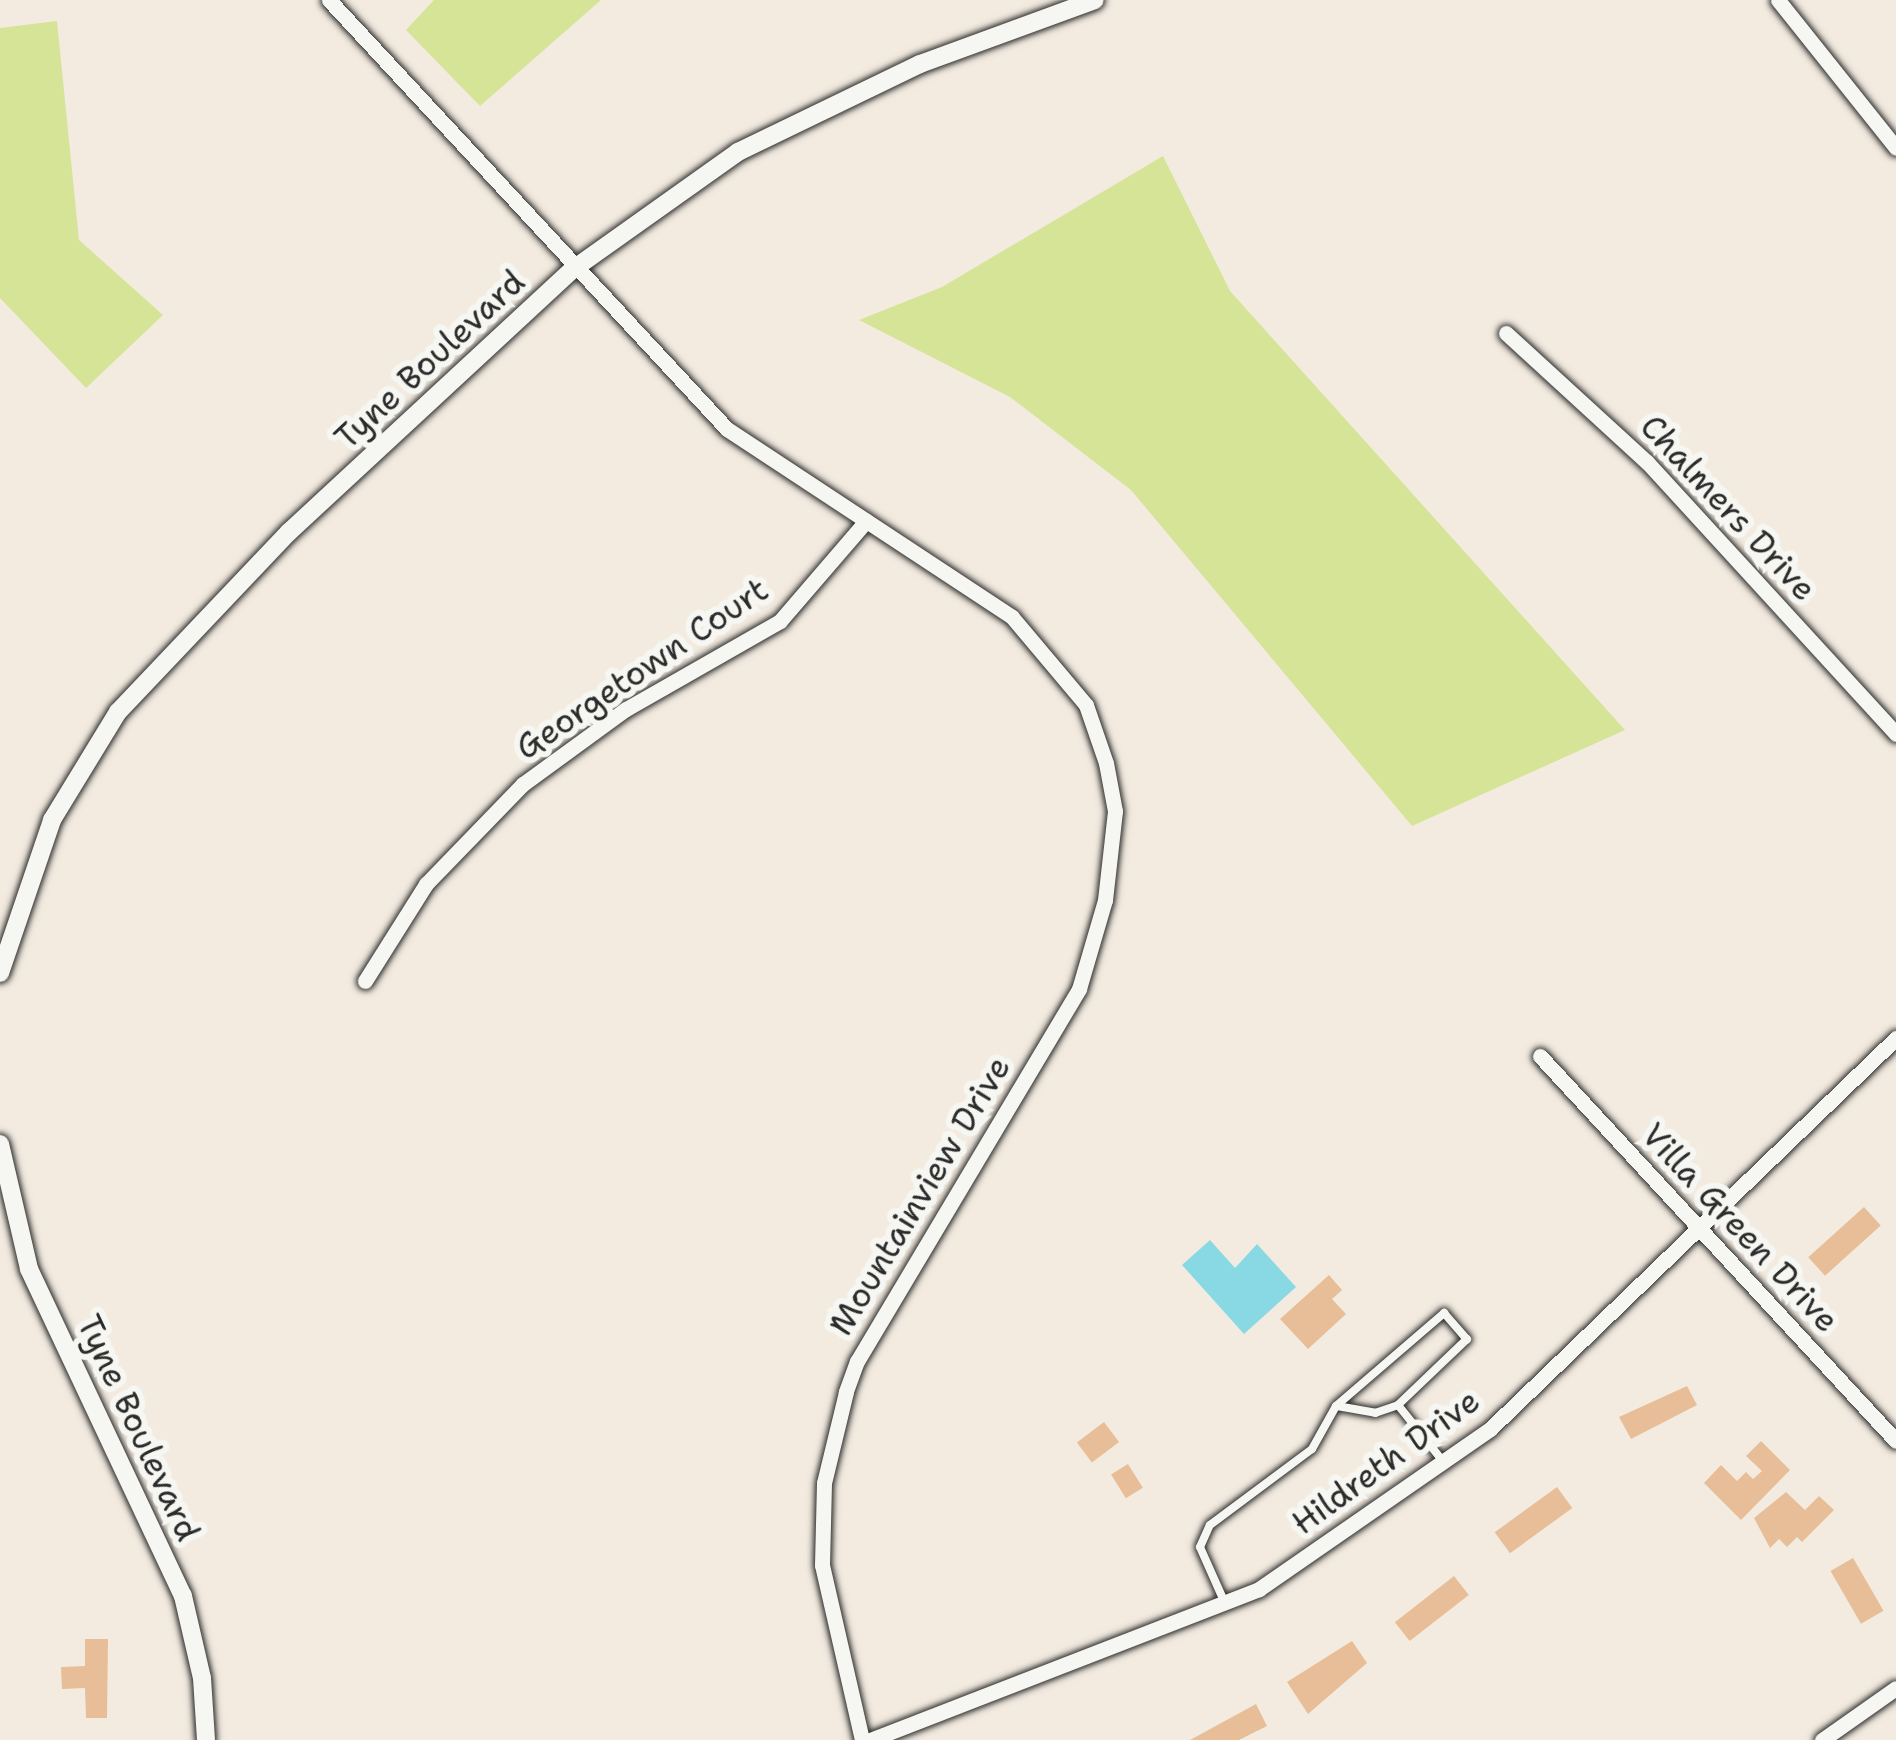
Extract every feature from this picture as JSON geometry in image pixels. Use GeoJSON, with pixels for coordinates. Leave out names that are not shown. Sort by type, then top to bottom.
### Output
{"type":"FeatureCollection","features":[{"type":"Feature","properties":{"kind":"street"},"geometry":{"type":"LineString","coordinates":[[329,0],[572,270],[727,429],[866,521]]}},
{"type":"Feature","properties":{"kind":"street","name":"Tyne Boulevard"},"geometry":{"type":"LineString","coordinates":[[0,973],[52,820],[118,712],[289,532],[572,270],[738,152],[920,64],[1095,0]]}},
{"type":"Feature","properties":{"kind":"street"},"geometry":{"type":"LineString","coordinates":[[1778,0],[1896,148]]}},
{"type":"Feature","properties":{"kind":"street","name":"Chalmers Drive"},"geometry":{"type":"LineString","coordinates":[[1506,333],[1647,462],[1896,734]]}},
{"type":"Feature","properties":{"kind":"street","name":"Mountainview Drive"},"geometry":{"type":"LineString","coordinates":[[866,521],[1012,617],[1086,705],[1106,763],[1115,811],[1105,900],[1079,988],[851,1372],[824,1483],[822,1565],[866,1740]]}},
{"type":"Feature","properties":{"kind":"street","name":"Georgetown Court"},"geometry":{"type":"LineString","coordinates":[[365,981],[426,884],[523,784],[626,709],[780,621],[866,521]]}},
{"type":"Feature","properties":{"kind":"street","name":"Hildreth Drive"},"geometry":{"type":"LineString","coordinates":[[866,1740],[1259,1589],[1490,1429],[1695,1223],[1896,1038]]}},
{"type":"Feature","properties":{"kind":"street","name":"Villa Green Drive"},"geometry":{"type":"LineString","coordinates":[[1540,1056],[1896,1441]]}},
{"type":"Feature","properties":{"kind":"street","name":"Tyne Boulevard"},"geometry":{"type":"LineString","coordinates":[[0,1144],[29,1269],[182,1596],[202,1678],[206,1740]]}},
{"type":"Feature","properties":{"kind":"street"},"geometry":{"type":"LineString","coordinates":[[1822,1740],[1896,1688]]}},
{"type":"Feature","properties":{"kind":"lane"},"geometry":{"type":"LineString","coordinates":[[1225,1602],[1200,1547],[1203,1536],[1312,1450],[1336,1406],[1444,1313],[1467,1339],[1398,1405],[1375,1413],[1336,1406]]}},
{"type":"Feature","properties":{"kind":"lane"},"geometry":{"type":"LineString","coordinates":[[1398,1405],[1443,1462]]}},
{"type":"Feature","properties":{"kind":"green space"},"geometry":{"type":"Polygon","coordinates":[[[434,0],[601,0],[480,106],[406,30],[434,0]]]}},
{"type":"Feature","properties":{"kind":"green space"},"geometry":{"type":"Polygon","coordinates":[[[57,21],[79,240],[163,315],[86,388],[0,298],[0,28],[57,21]]]}},
{"type":"Feature","properties":{"kind":"green space"},"geometry":{"type":"Polygon","coordinates":[[[1163,156],[1230,291],[1625,730],[1412,826],[1131,490],[1010,397],[859,320],[942,287],[1163,156]]]}},
{"type":"Feature","properties":{"kind":"water"},"geometry":{"type":"Polygon","coordinates":[[[1210,1240],[1235,1268],[1257,1244],[1296,1287],[1244,1334],[1182,1265],[1210,1240]]]}},
{"type":"Feature","properties":{"kind":"building"},"geometry":{"type":"Polygon","coordinates":[[[1864,1207],[1881,1226],[1825,1276],[1808,1257],[1864,1207]]]}},
{"type":"Feature","properties":{"kind":"building"},"geometry":{"type":"Polygon","coordinates":[[[1329,1275],[1342,1290],[1332,1299],[1346,1314],[1308,1349],[1280,1319],[1329,1275]]]}},
{"type":"Feature","properties":{"kind":"building"},"geometry":{"type":"Polygon","coordinates":[[[1687,1386],[1697,1405],[1631,1439],[1619,1417],[1687,1386]]]}},
{"type":"Feature","properties":{"kind":"building"},"geometry":{"type":"Polygon","coordinates":[[[1104,1422],[1119,1442],[1092,1462],[1077,1442],[1104,1422]]]}},
{"type":"Feature","properties":{"kind":"building"},"geometry":{"type":"Polygon","coordinates":[[[1761,1441],[1790,1470],[1741,1520],[1704,1483],[1721,1465],[1737,1481],[1746,1472],[1753,1479],[1762,1471],[1746,1456],[1761,1441]]]}},
{"type":"Feature","properties":{"kind":"building"},"geometry":{"type":"Polygon","coordinates":[[[1128,1464],[1143,1488],[1126,1498],[1111,1475],[1128,1464]]]}},
{"type":"Feature","properties":{"kind":"building"},"geometry":{"type":"Polygon","coordinates":[[[1557,1487],[1572,1508],[1510,1553],[1495,1532],[1557,1487]]]}},
{"type":"Feature","properties":{"kind":"building"},"geometry":{"type":"Polygon","coordinates":[[[1786,1492],[1805,1510],[1819,1496],[1834,1510],[1802,1542],[1797,1537],[1787,1547],[1779,1539],[1770,1548],[1754,1518],[1786,1492]]]}},
{"type":"Feature","properties":{"kind":"building"},"geometry":{"type":"Polygon","coordinates":[[[1853,1558],[1883,1611],[1861,1624],[1830,1571],[1853,1558]]]}},
{"type":"Feature","properties":{"kind":"building"},"geometry":{"type":"Polygon","coordinates":[[[1454,1576],[1469,1595],[1410,1641],[1395,1622],[1454,1576]]]}},
{"type":"Feature","properties":{"kind":"building"},"geometry":{"type":"Polygon","coordinates":[[[85,1639],[108,1639],[107,1718],[86,1718],[85,1688],[62,1689],[61,1667],[85,1666],[85,1639]]]}},
{"type":"Feature","properties":{"kind":"building"},"geometry":{"type":"Polygon","coordinates":[[[1352,1641],[1367,1663],[1308,1714],[1287,1682],[1352,1641]]]}},
{"type":"Feature","properties":{"kind":"building"},"geometry":{"type":"Polygon","coordinates":[[[1256,1704],[1267,1726],[1239,1740],[1190,1740],[1256,1704]]]}}]}
